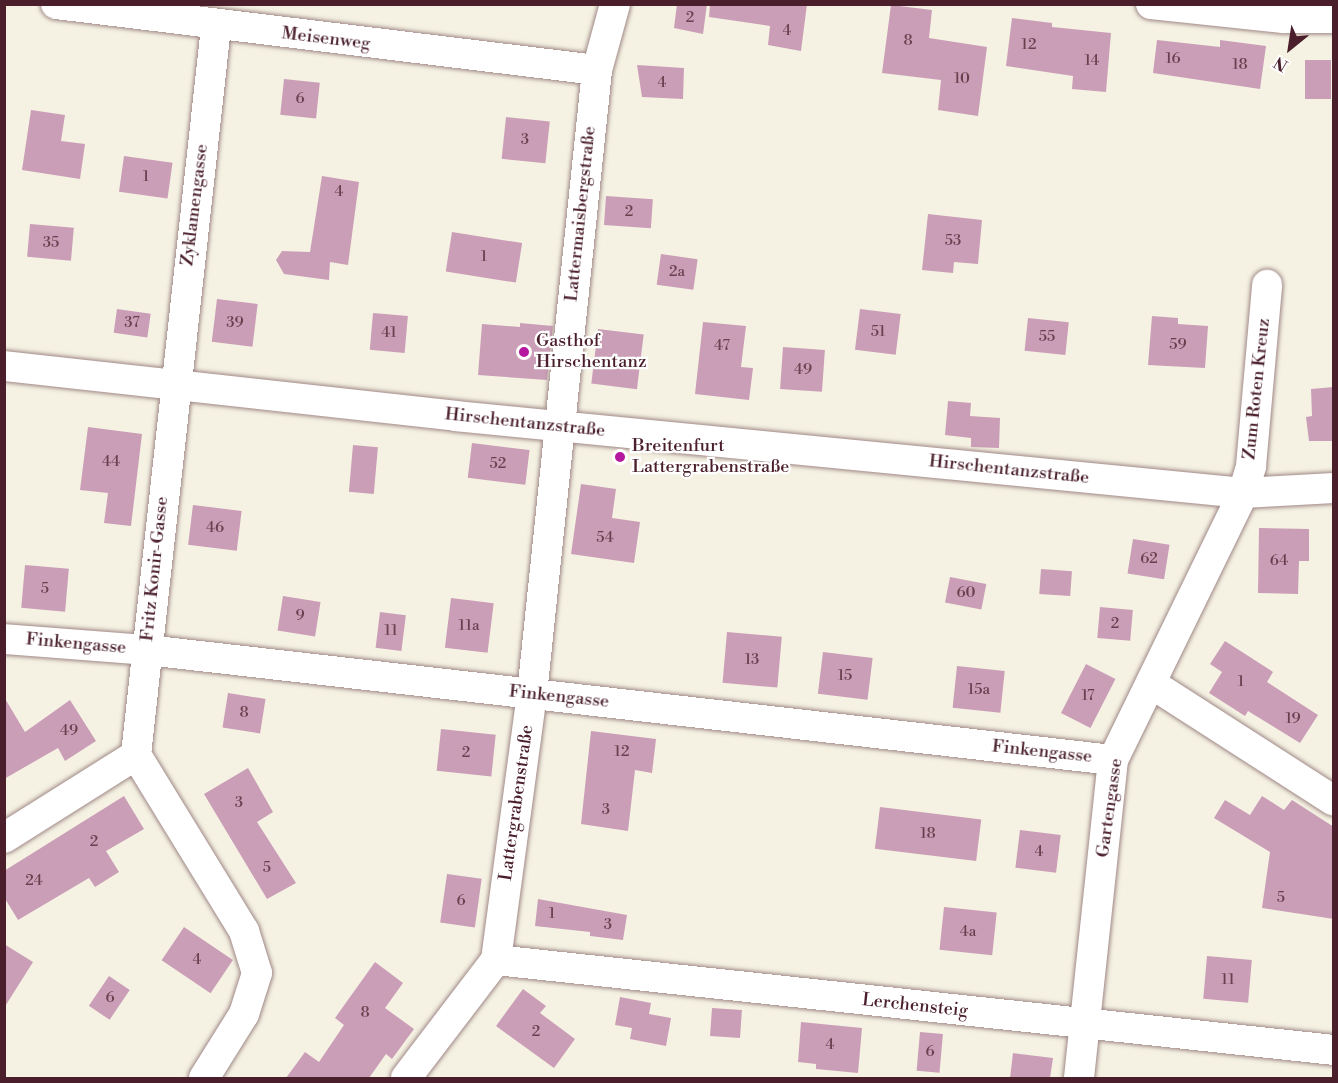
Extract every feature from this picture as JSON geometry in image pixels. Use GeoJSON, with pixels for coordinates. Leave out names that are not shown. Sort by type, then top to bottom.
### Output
{"type":"FeatureCollection","features":[{"type":"Feature","properties":{"kind":"street","name":"Meisenweg"},"geometry":{"type":"LineString","coordinates":[[56,4],[216,27],[597,70]]}},
{"type":"Feature","properties":{"kind":"street","name":"Lattermaisbergstraße"},"geometry":{"type":"LineString","coordinates":[[558,426],[597,70],[615,4]]}},
{"type":"Feature","properties":{"kind":"street"},"geometry":{"type":"LineString","coordinates":[[1151,4],[1281,11],[1334,18]]}},
{"type":"Feature","properties":{"kind":"street","name":"Zyklamengasse"},"geometry":{"type":"LineString","coordinates":[[174,384],[216,27]]}},
{"type":"Feature","properties":{"kind":"street","name":"Zum Roten Kreuz"},"geometry":{"type":"LineString","coordinates":[[1243,493],[1251,466],[1267,285]]}},
{"type":"Feature","properties":{"kind":"street","name":"Hirschentanzstraße"},"geometry":{"type":"LineString","coordinates":[[4,366],[558,426],[1243,493],[1334,488]]}},
{"type":"Feature","properties":{"kind":"street","name":"Fritz Konir-Gasse"},"geometry":{"type":"LineString","coordinates":[[136,755],[174,384]]}},
{"type":"Feature","properties":{"kind":"street","name":"Lattergrabenstraße"},"geometry":{"type":"LineString","coordinates":[[406,1078],[496,960],[532,694],[558,426]]}},
{"type":"Feature","properties":{"kind":"street","name":"Gartengasse"},"geometry":{"type":"LineString","coordinates":[[1079,1078],[1113,760],[1243,493]]}},
{"type":"Feature","properties":{"kind":"street","name":"Finkengasse"},"geometry":{"type":"LineString","coordinates":[[4,639],[147,650],[1113,760]]}},
{"type":"Feature","properties":{"kind":"street"},"geometry":{"type":"LineString","coordinates":[[1152,684],[1334,801]]}},
{"type":"Feature","properties":{"kind":"street"},"geometry":{"type":"LineString","coordinates":[[4,838],[136,755],[244,931],[257,973],[244,1014],[204,1078]]}},
{"type":"Feature","properties":{"kind":"street","name":"Lerchensteig"},"geometry":{"type":"LineString","coordinates":[[496,960],[1334,1050]]}},
{"type":"Feature","properties":{"kind":"building"},"geometry":{"type":"Polygon","coordinates":[[[677,4],[707,4],[703,34],[674,28],[677,4]]]}},
{"type":"Feature","properties":{"kind":"building"},"geometry":{"type":"Polygon","coordinates":[[[710,4],[807,4],[801,51],[768,45],[770,26],[709,17],[710,4]]]}},
{"type":"Feature","properties":{"kind":"building"},"geometry":{"type":"Polygon","coordinates":[[[891,5],[932,10],[929,38],[987,47],[978,116],[938,110],[941,80],[882,73],[891,5]]]}},
{"type":"Feature","properties":{"kind":"building"},"geometry":{"type":"Polygon","coordinates":[[[1012,18],[1052,23],[1052,27],[1111,33],[1106,92],[1072,89],[1073,76],[1006,66],[1012,18]]]}},
{"type":"Feature","properties":{"kind":"building"},"geometry":{"type":"Polygon","coordinates":[[[1157,40],[1220,47],[1220,40],[1266,46],[1260,89],[1153,73],[1157,40]]]}},
{"type":"Feature","properties":{"kind":"building"},"geometry":{"type":"Polygon","coordinates":[[[1305,60],[1331,60],[1331,99],[1305,99],[1305,60]]]}},
{"type":"Feature","properties":{"kind":"building"},"geometry":{"type":"Polygon","coordinates":[[[637,65],[684,68],[683,99],[642,97],[637,65]]]}},
{"type":"Feature","properties":{"kind":"building"},"geometry":{"type":"Polygon","coordinates":[[[284,79],[320,83],[316,119],[280,115],[284,79]]]}},
{"type":"Feature","properties":{"kind":"building"},"geometry":{"type":"Polygon","coordinates":[[[31,110],[65,115],[61,141],[85,144],[80,179],[22,170],[31,110]]]}},
{"type":"Feature","properties":{"kind":"building"},"geometry":{"type":"Polygon","coordinates":[[[506,117],[550,122],[545,163],[502,159],[506,117]]]}},
{"type":"Feature","properties":{"kind":"building"},"geometry":{"type":"Polygon","coordinates":[[[124,156],[173,163],[168,198],[119,192],[124,156]]]}},
{"type":"Feature","properties":{"kind":"building"},"geometry":{"type":"Polygon","coordinates":[[[322,176],[359,182],[348,265],[330,262],[329,280],[284,274],[276,260],[282,251],[310,252],[322,176]]]}},
{"type":"Feature","properties":{"kind":"building"},"geometry":{"type":"Polygon","coordinates":[[[606,196],[653,199],[651,228],[604,225],[606,196]]]}},
{"type":"Feature","properties":{"kind":"building"},"geometry":{"type":"Polygon","coordinates":[[[928,214],[982,220],[978,264],[954,262],[953,273],[922,270],[928,214]]]}},
{"type":"Feature","properties":{"kind":"building"},"geometry":{"type":"Polygon","coordinates":[[[30,224],[74,228],[71,261],[27,257],[30,224]]]}},
{"type":"Feature","properties":{"kind":"building"},"geometry":{"type":"Polygon","coordinates":[[[452,232],[522,243],[516,283],[446,272],[452,232]]]}},
{"type":"Feature","properties":{"kind":"building"},"geometry":{"type":"Polygon","coordinates":[[[661,254],[698,259],[693,290],[657,285],[661,254]]]}},
{"type":"Feature","properties":{"kind":"building"},"geometry":{"type":"Polygon","coordinates":[[[217,299],[258,304],[252,347],[212,342],[217,299]]]}},
{"type":"Feature","properties":{"kind":"building"},"geometry":{"type":"Polygon","coordinates":[[[117,309],[151,314],[147,337],[114,333],[117,309]]]}},
{"type":"Feature","properties":{"kind":"building"},"geometry":{"type":"Polygon","coordinates":[[[860,309],[901,314],[896,355],[855,350],[860,309]]]}},
{"type":"Feature","properties":{"kind":"building"},"geometry":{"type":"Polygon","coordinates":[[[373,313],[408,316],[405,353],[370,350],[373,313]]]}},
{"type":"Feature","properties":{"kind":"building"},"geometry":{"type":"Polygon","coordinates":[[[1152,316],[1178,318],[1178,324],[1208,326],[1205,368],[1148,365],[1152,316]]]}},
{"type":"Feature","properties":{"kind":"building"},"geometry":{"type":"Polygon","coordinates":[[[1028,318],[1069,322],[1065,355],[1025,351],[1028,318]]]}},
{"type":"Feature","properties":{"kind":"building"},"geometry":{"type":"Polygon","coordinates":[[[703,322],[746,326],[741,367],[753,368],[749,400],[695,394],[703,322]]]}},
{"type":"Feature","properties":{"kind":"building"},"geometry":{"type":"Polygon","coordinates":[[[520,323],[553,326],[547,380],[478,375],[482,324],[520,327],[520,323]]]}},
{"type":"Feature","properties":{"kind":"building"},"geometry":{"type":"Polygon","coordinates":[[[598,329],[644,335],[637,389],[591,384],[598,329]]]}},
{"type":"Feature","properties":{"kind":"building"},"geometry":{"type":"Polygon","coordinates":[[[783,347],[825,350],[822,392],[780,389],[783,347]]]}},
{"type":"Feature","properties":{"kind":"building"},"geometry":{"type":"Polygon","coordinates":[[[1334,387],[1334,441],[1309,441],[1306,417],[1312,416],[1311,389],[1334,387]]]}},
{"type":"Feature","properties":{"kind":"building"},"geometry":{"type":"Polygon","coordinates":[[[948,401],[971,403],[970,416],[1000,418],[999,448],[971,447],[971,438],[945,435],[948,401]]]}},
{"type":"Feature","properties":{"kind":"building"},"geometry":{"type":"Polygon","coordinates":[[[88,427],[142,434],[131,526],[104,523],[108,493],[80,490],[88,427]]]}},
{"type":"Feature","properties":{"kind":"building"},"geometry":{"type":"Polygon","coordinates":[[[472,443],[530,450],[525,485],[468,478],[472,443]]]}},
{"type":"Feature","properties":{"kind":"building"},"geometry":{"type":"Polygon","coordinates":[[[353,445],[378,447],[374,494],[349,492],[353,445]]]}},
{"type":"Feature","properties":{"kind":"building"},"geometry":{"type":"Polygon","coordinates":[[[581,484],[616,489],[612,518],[640,522],[634,563],[571,554],[581,484]]]}},
{"type":"Feature","properties":{"kind":"building"},"geometry":{"type":"Polygon","coordinates":[[[193,505],[242,511],[237,551],[188,545],[193,505]]]}},
{"type":"Feature","properties":{"kind":"building"},"geometry":{"type":"Polygon","coordinates":[[[1259,528],[1309,529],[1309,561],[1299,561],[1298,594],[1258,593],[1259,528]]]}},
{"type":"Feature","properties":{"kind":"building"},"geometry":{"type":"Polygon","coordinates":[[[1133,539],[1170,545],[1164,579],[1128,574],[1133,539]]]}},
{"type":"Feature","properties":{"kind":"building"},"geometry":{"type":"Polygon","coordinates":[[[25,565],[69,569],[65,612],[21,608],[25,565]]]}},
{"type":"Feature","properties":{"kind":"building"},"geometry":{"type":"Polygon","coordinates":[[[1041,569],[1072,571],[1070,596],[1039,594],[1041,569]]]}},
{"type":"Feature","properties":{"kind":"building"},"geometry":{"type":"Polygon","coordinates":[[[950,577],[986,584],[981,610],[945,603],[950,577]]]}},
{"type":"Feature","properties":{"kind":"building"},"geometry":{"type":"Polygon","coordinates":[[[283,596],[321,602],[315,637],[278,631],[283,596]]]}},
{"type":"Feature","properties":{"kind":"building"},"geometry":{"type":"Polygon","coordinates":[[[451,598],[494,603],[488,653],[445,648],[451,598]]]}},
{"type":"Feature","properties":{"kind":"building"},"geometry":{"type":"Polygon","coordinates":[[[1100,607],[1133,610],[1130,641],[1097,638],[1100,607]]]}},
{"type":"Feature","properties":{"kind":"building"},"geometry":{"type":"Polygon","coordinates":[[[380,612],[406,615],[401,651],[376,648],[380,612]]]}},
{"type":"Feature","properties":{"kind":"building"},"geometry":{"type":"Polygon","coordinates":[[[727,632],[782,637],[777,688],[723,683],[727,632]]]}},
{"type":"Feature","properties":{"kind":"building"},"geometry":{"type":"Polygon","coordinates":[[[1225,641],[1273,672],[1267,682],[1318,715],[1300,743],[1248,711],[1245,716],[1209,693],[1222,672],[1210,664],[1225,641]]]}},
{"type":"Feature","properties":{"kind":"building"},"geometry":{"type":"Polygon","coordinates":[[[823,652],[873,658],[868,700],[818,694],[823,652]]]}},
{"type":"Feature","properties":{"kind":"building"},"geometry":{"type":"Polygon","coordinates":[[[1086,664],[1115,679],[1090,728],[1061,713],[1086,664]]]}},
{"type":"Feature","properties":{"kind":"building"},"geometry":{"type":"Polygon","coordinates":[[[957,666],[1005,671],[1000,713],[953,708],[957,666]]]}},
{"type":"Feature","properties":{"kind":"building"},"geometry":{"type":"Polygon","coordinates":[[[228,693],[266,699],[260,734],[223,728],[228,693]]]}},
{"type":"Feature","properties":{"kind":"building"},"geometry":{"type":"Polygon","coordinates":[[[4,697],[25,732],[70,700],[96,741],[65,761],[58,748],[4,779],[4,697]]]}},
{"type":"Feature","properties":{"kind":"building"},"geometry":{"type":"Polygon","coordinates":[[[441,729],[496,735],[491,777],[437,771],[441,729]]]}},
{"type":"Feature","properties":{"kind":"building"},"geometry":{"type":"Polygon","coordinates":[[[591,731],[656,739],[652,773],[635,770],[628,831],[581,824],[591,731]]]}},
{"type":"Feature","properties":{"kind":"building"},"geometry":{"type":"Polygon","coordinates":[[[248,768],[273,812],[257,822],[296,883],[267,899],[204,794],[248,768]]]}},
{"type":"Feature","properties":{"kind":"building"},"geometry":{"type":"Polygon","coordinates":[[[124,796],[144,829],[106,851],[119,872],[95,887],[89,878],[18,920],[4,897],[4,871],[124,796]]]}},
{"type":"Feature","properties":{"kind":"building"},"geometry":{"type":"Polygon","coordinates":[[[1262,796],[1284,810],[1292,800],[1334,827],[1334,919],[1262,908],[1270,852],[1214,818],[1225,800],[1250,815],[1262,796]]]}},
{"type":"Feature","properties":{"kind":"building"},"geometry":{"type":"Polygon","coordinates":[[[880,807],[981,819],[976,861],[875,849],[880,807]]]}},
{"type":"Feature","properties":{"kind":"building"},"geometry":{"type":"Polygon","coordinates":[[[1020,830],[1061,835],[1056,873],[1015,868],[1020,830]]]}},
{"type":"Feature","properties":{"kind":"building"},"geometry":{"type":"Polygon","coordinates":[[[447,874],[482,879],[475,927],[440,923],[447,874]]]}},
{"type":"Feature","properties":{"kind":"building"},"geometry":{"type":"Polygon","coordinates":[[[538,899],[627,915],[623,940],[590,936],[590,932],[535,926],[538,899]]]}},
{"type":"Feature","properties":{"kind":"building"},"geometry":{"type":"Polygon","coordinates":[[[944,907],[997,913],[992,955],[940,950],[944,907]]]}},
{"type":"Feature","properties":{"kind":"building"},"geometry":{"type":"Polygon","coordinates":[[[184,927],[233,960],[211,993],[162,960],[184,927]]]}},
{"type":"Feature","properties":{"kind":"building"},"geometry":{"type":"Polygon","coordinates":[[[4,944],[33,962],[4,1008],[4,944]]]}},
{"type":"Feature","properties":{"kind":"building"},"geometry":{"type":"Polygon","coordinates":[[[1207,956],[1252,960],[1248,1003],[1203,999],[1207,956]]]}},
{"type":"Feature","properties":{"kind":"building"},"geometry":{"type":"Polygon","coordinates":[[[375,962],[403,983],[385,1008],[414,1029],[392,1059],[386,1054],[369,1078],[286,1078],[305,1052],[319,1062],[344,1025],[335,1018],[375,962]]]}},
{"type":"Feature","properties":{"kind":"building"},"geometry":{"type":"Polygon","coordinates":[[[109,976],[130,990],[110,1020],[89,1006],[109,976]]]}},
{"type":"Feature","properties":{"kind":"building"},"geometry":{"type":"Polygon","coordinates":[[[523,989],[546,1006],[540,1013],[575,1039],[554,1068],[496,1026],[523,989]]]}},
{"type":"Feature","properties":{"kind":"building"},"geometry":{"type":"Polygon","coordinates":[[[620,997],[651,1003],[649,1014],[671,1018],[666,1046],[630,1039],[632,1028],[615,1025],[620,997]]]}},
{"type":"Feature","properties":{"kind":"building"},"geometry":{"type":"Polygon","coordinates":[[[712,1008],[742,1010],[740,1038],[710,1036],[712,1008]]]}},
{"type":"Feature","properties":{"kind":"building"},"geometry":{"type":"Polygon","coordinates":[[[801,1022],[862,1028],[858,1073],[816,1069],[816,1064],[798,1062],[801,1022]]]}},
{"type":"Feature","properties":{"kind":"building"},"geometry":{"type":"Polygon","coordinates":[[[920,1032],[943,1034],[940,1073],[917,1071],[920,1032]]]}},
{"type":"Feature","properties":{"kind":"building"},"geometry":{"type":"Polygon","coordinates":[[[1013,1053],[1053,1058],[1050,1078],[1010,1078],[1013,1053]]]}},
{"type":"Feature","properties":{"kind":"place","name":"Gasthof Hirschentanz"},"geometry":{"type":"Point","coordinates":[524,352]}},
{"type":"Feature","properties":{"kind":"place","name":"Breitenfurt Lattergrabenstraße"},"geometry":{"type":"Point","coordinates":[620,457]}}]}
